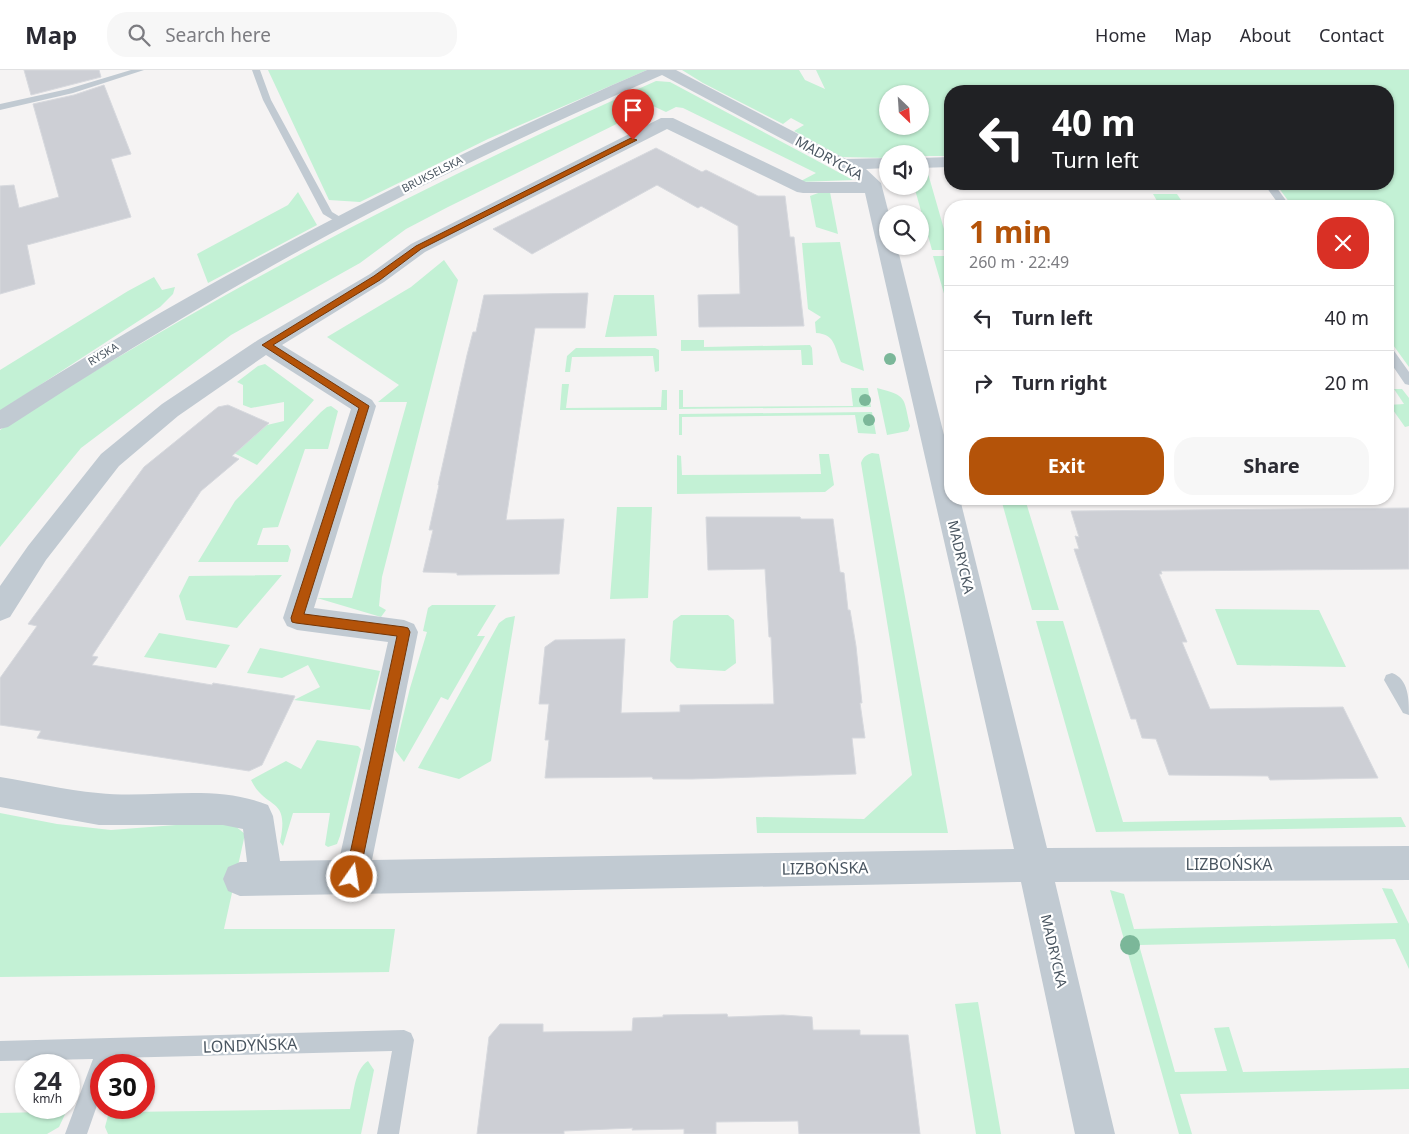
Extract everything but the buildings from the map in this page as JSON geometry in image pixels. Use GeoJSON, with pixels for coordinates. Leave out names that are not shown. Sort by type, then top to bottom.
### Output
{"type":"FeatureCollection","features":[{"type":"Feature","properties":{"kind":"street","name":"BRUKSELSKA"},"geometry":{"type":"LineString","coordinates":[[209,291],[424,177],[528,127],[662,70]]}},
{"type":"Feature","properties":{"kind":"street","name":"MADRYCKA"},"geometry":{"type":"LineString","coordinates":[[662,70],[864,176],[873,187],[944,486]]}},
{"type":"Feature","properties":{"kind":"street"},"geometry":{"type":"LineString","coordinates":[[0,609],[38,553],[110,460],[170,410],[266,345],[377,278],[418,248],[668,122],[803,188],[873,187]]}},
{"type":"Feature","properties":{"kind":"street"},"geometry":{"type":"LineString","coordinates":[[929,163],[944,162]]}},
{"type":"Feature","properties":{"kind":"street"},"geometry":{"type":"LineString","coordinates":[[842,164],[879,163]]}},
{"type":"Feature","properties":{"kind":"street","name":"RYSKA"},"geometry":{"type":"LineString","coordinates":[[0,421],[86,365],[209,291]]}},
{"type":"Feature","properties":{"kind":"street"},"geometry":{"type":"LineString","coordinates":[[266,345],[364,406],[296,618],[404,632],[352,877]]}},
{"type":"Feature","properties":{"kind":"street","name":"MADRYCKA"},"geometry":{"type":"LineString","coordinates":[[949,505],[1034,865],[1095,1134]]}},
{"type":"Feature","properties":{"kind":"street","name":"LIZBOŃSKA"},"geometry":{"type":"LineString","coordinates":[[0,792],[99,809],[223,809],[257,816],[253,879],[1034,865],[1409,863]]}},
{"type":"Feature","properties":{"kind":"lane"},"geometry":{"type":"LineString","coordinates":[[0,107],[70,91],[140,70]]}},
{"type":"Feature","properties":{"kind":"lane"},"geometry":{"type":"LineString","coordinates":[[256,70],[267,100],[328,214],[342,221]]}},
{"type":"Feature","properties":{"kind":"lane"},"geometry":{"type":"LineString","coordinates":[[1394,360],[1409,381]]}},
{"type":"Feature","properties":{"kind":"lane"},"geometry":{"type":"LineString","coordinates":[[1392,680],[1409,708]]}},
{"type":"Feature","properties":{"kind":"lane","name":"LONDYŃSKA"},"geometry":{"type":"LineString","coordinates":[[0,1051],[404,1040],[388,1134]]}},
{"type":"Feature","properties":{"kind":"lane"},"geometry":{"type":"LineString","coordinates":[[76,1134],[107,1049]]}},
{"type":"Feature","properties":{"kind":"green space"},"geometry":{"type":"Polygon","coordinates":[[[268,70],[647,70],[488,139],[360,202],[329,200],[268,70]]]}},
{"type":"Feature","properties":{"kind":"green space"},"geometry":{"type":"Polygon","coordinates":[[[682,70],[799,70],[805,80],[825,89],[816,70],[1409,70],[1409,367],[1394,346],[1394,200],[1288,200],[1280,190],[1394,190],[1394,85],[944,85],[944,156],[929,156],[929,145],[879,145],[879,158],[842,157],[794,131],[804,125],[791,118],[783,124],[703,83],[682,70]]]}},
{"type":"Feature","properties":{"kind":"green space"},"geometry":{"type":"Polygon","coordinates":[[[656,81],[670,82],[853,180],[799,182],[816,173],[683,108],[676,107],[666,112],[653,106],[406,229],[360,263],[231,335],[81,448],[0,547],[0,430],[26,412],[157,334],[369,218],[483,161],[656,81]]]}},
{"type":"Feature","properties":{"kind":"green space"},"geometry":{"type":"Polygon","coordinates":[[[929,177],[944,229],[944,250],[932,250],[929,239],[929,205],[919,205],[917,195],[929,195],[929,177]]]}},
{"type":"Feature","properties":{"kind":"green space"},"geometry":{"type":"Polygon","coordinates":[[[298,192],[317,225],[208,283],[197,254],[288,205],[298,192]]]}},
{"type":"Feature","properties":{"kind":"green space"},"geometry":{"type":"Polygon","coordinates":[[[821,192],[830,192],[838,234],[816,227],[810,196],[821,192]]]}},
{"type":"Feature","properties":{"kind":"green space"},"geometry":{"type":"Polygon","coordinates":[[[1153,194],[1177,194],[1181,200],[1156,200],[1153,194]]]}},
{"type":"Feature","properties":{"kind":"green space"},"geometry":{"type":"Polygon","coordinates":[[[840,242],[864,371],[841,362],[830,338],[816,333],[815,322],[821,317],[808,309],[802,243],[840,242]]]}},
{"type":"Feature","properties":{"kind":"green space"},"geometry":{"type":"Polygon","coordinates":[[[933,256],[944,256],[944,294],[933,256]]]}},
{"type":"Feature","properties":{"kind":"green space"},"geometry":{"type":"Polygon","coordinates":[[[444,260],[458,280],[382,577],[379,606],[386,610],[381,617],[317,598],[352,598],[407,402],[378,402],[399,385],[327,337],[411,287],[444,260]]]}},
{"type":"Feature","properties":{"kind":"green space"},"geometry":{"type":"Polygon","coordinates":[[[154,277],[162,290],[175,287],[173,294],[160,307],[0,411],[0,370],[154,277]]]}},
{"type":"Feature","properties":{"kind":"green space"},"geometry":{"type":"Polygon","coordinates":[[[614,295],[654,295],[657,336],[605,337],[614,295]]]}},
{"type":"Feature","properties":{"kind":"green space"},"geometry":{"type":"Polygon","coordinates":[[[681,340],[704,340],[704,347],[810,345],[812,348],[813,365],[802,365],[801,350],[681,351],[681,340]]]}},
{"type":"Feature","properties":{"kind":"green space"},"geometry":{"type":"Polygon","coordinates":[[[576,348],[655,348],[659,350],[659,371],[655,372],[653,356],[572,357],[570,372],[565,372],[567,356],[576,348]]]}},
{"type":"Feature","properties":{"kind":"green space"},"geometry":{"type":"Polygon","coordinates":[[[265,364],[314,400],[257,465],[234,453],[267,425],[284,421],[284,402],[251,408],[243,405],[243,385],[237,382],[258,366],[265,364]]]}},
{"type":"Feature","properties":{"kind":"green space"},"geometry":{"type":"Polygon","coordinates":[[[562,384],[569,384],[566,408],[661,407],[662,390],[667,390],[667,410],[560,410],[562,384]]]}},
{"type":"Feature","properties":{"kind":"green space"},"geometry":{"type":"Polygon","coordinates":[[[851,388],[868,388],[871,407],[679,409],[679,390],[683,390],[683,407],[853,406],[851,388]]]}},
{"type":"Feature","properties":{"kind":"green space"},"geometry":{"type":"Polygon","coordinates":[[[877,388],[894,393],[905,403],[910,426],[908,431],[887,435],[877,388]]]}},
{"type":"Feature","properties":{"kind":"green space"},"geometry":{"type":"Polygon","coordinates":[[[1394,389],[1402,389],[1409,398],[1409,426],[1405,427],[1394,411],[1394,405],[1404,404],[1394,389]]]}},
{"type":"Feature","properties":{"kind":"green space"},"geometry":{"type":"Polygon","coordinates":[[[331,406],[338,411],[328,449],[305,449],[278,527],[263,528],[257,545],[288,545],[291,550],[288,562],[198,562],[235,501],[321,412],[331,406]]]}},
{"type":"Feature","properties":{"kind":"green space"},"geometry":{"type":"Polygon","coordinates":[[[872,412],[876,434],[858,433],[855,415],[682,417],[682,435],[679,435],[679,414],[872,412]]]}},
{"type":"Feature","properties":{"kind":"green space"},"geometry":{"type":"Polygon","coordinates":[[[872,453],[879,454],[948,833],[757,833],[756,817],[864,819],[912,775],[861,463],[865,456],[872,453]]]}},
{"type":"Feature","properties":{"kind":"green space"},"geometry":{"type":"Polygon","coordinates":[[[819,454],[829,454],[834,485],[825,492],[677,494],[677,455],[681,456],[682,475],[821,474],[819,454]]]}},
{"type":"Feature","properties":{"kind":"green space"},"geometry":{"type":"Polygon","coordinates":[[[1003,505],[1027,505],[1059,610],[1032,610],[1003,505]]]}},
{"type":"Feature","properties":{"kind":"green space"},"geometry":{"type":"Polygon","coordinates":[[[617,507],[652,507],[648,598],[610,599],[617,507]]]}},
{"type":"Feature","properties":{"kind":"green space"},"geometry":{"type":"Polygon","coordinates":[[[282,575],[237,628],[186,620],[179,596],[189,576],[282,575]]]}},
{"type":"Feature","properties":{"kind":"green space"},"geometry":{"type":"Polygon","coordinates":[[[432,605],[496,605],[477,636],[485,636],[448,700],[441,697],[404,762],[395,750],[410,688],[427,632],[423,631],[428,608],[432,605]]]}},
{"type":"Feature","properties":{"kind":"green space"},"geometry":{"type":"Polygon","coordinates":[[[1215,609],[1319,610],[1346,667],[1237,665],[1215,609]]]}},
{"type":"Feature","properties":{"kind":"green space"},"geometry":{"type":"Polygon","coordinates":[[[681,615],[728,615],[734,620],[736,663],[725,671],[677,668],[670,661],[673,621],[681,615]]]}},
{"type":"Feature","properties":{"kind":"green space"},"geometry":{"type":"Polygon","coordinates":[[[515,616],[491,761],[459,779],[418,768],[499,623],[506,618],[515,616]]]}},
{"type":"Feature","properties":{"kind":"green space"},"geometry":{"type":"Polygon","coordinates":[[[1036,621],[1063,621],[1123,822],[1401,817],[1406,827],[1096,832],[1036,621]]]}},
{"type":"Feature","properties":{"kind":"green space"},"geometry":{"type":"Polygon","coordinates":[[[159,633],[230,645],[216,668],[144,657],[159,633]]]}},
{"type":"Feature","properties":{"kind":"green space"},"geometry":{"type":"Polygon","coordinates":[[[260,648],[380,671],[370,710],[294,700],[320,687],[308,665],[282,678],[247,673],[260,648]]]}},
{"type":"Feature","properties":{"kind":"green space"},"geometry":{"type":"Polygon","coordinates":[[[317,740],[358,746],[361,749],[340,836],[337,844],[328,847],[325,845],[330,813],[293,813],[283,846],[280,842],[282,817],[279,810],[257,790],[251,780],[286,761],[301,769],[317,740]]]}},
{"type":"Feature","properties":{"kind":"green space"},"geometry":{"type":"Polygon","coordinates":[[[0,813],[57,824],[111,830],[176,825],[234,825],[245,834],[224,929],[395,929],[389,972],[0,977],[0,813]]]}},
{"type":"Feature","properties":{"kind":"green space"},"geometry":{"type":"Polygon","coordinates":[[[1382,888],[1392,889],[1409,924],[1409,969],[1395,939],[1139,945],[1175,1072],[1227,1071],[1214,1028],[1229,1027],[1243,1072],[1409,1068],[1409,1089],[1180,1094],[1192,1134],[1179,1134],[1110,890],[1124,894],[1134,929],[1398,923],[1382,888]]]}},
{"type":"Feature","properties":{"kind":"green space"},"geometry":{"type":"Polygon","coordinates":[[[978,1002],[1001,1134],[976,1134],[955,1004],[978,1002]]]}},
{"type":"Feature","properties":{"kind":"green space"},"geometry":{"type":"Polygon","coordinates":[[[368,1061],[374,1070],[361,1134],[108,1134],[105,1127],[107,1119],[155,1119],[155,1112],[350,1109],[357,1076],[363,1065],[368,1061]]]}},
{"type":"Feature","properties":{"kind":"green space"},"geometry":{"type":"Polygon","coordinates":[[[0,1113],[15,1113],[15,1119],[63,1119],[59,1127],[47,1134],[0,1134],[0,1113]]]}},
{"type":"Feature","properties":{"kind":"route"},"geometry":{"type":"LineString","coordinates":[[352,877],[404,632],[296,618],[364,406],[266,345],[377,278],[418,248],[633,140]]}}]}
